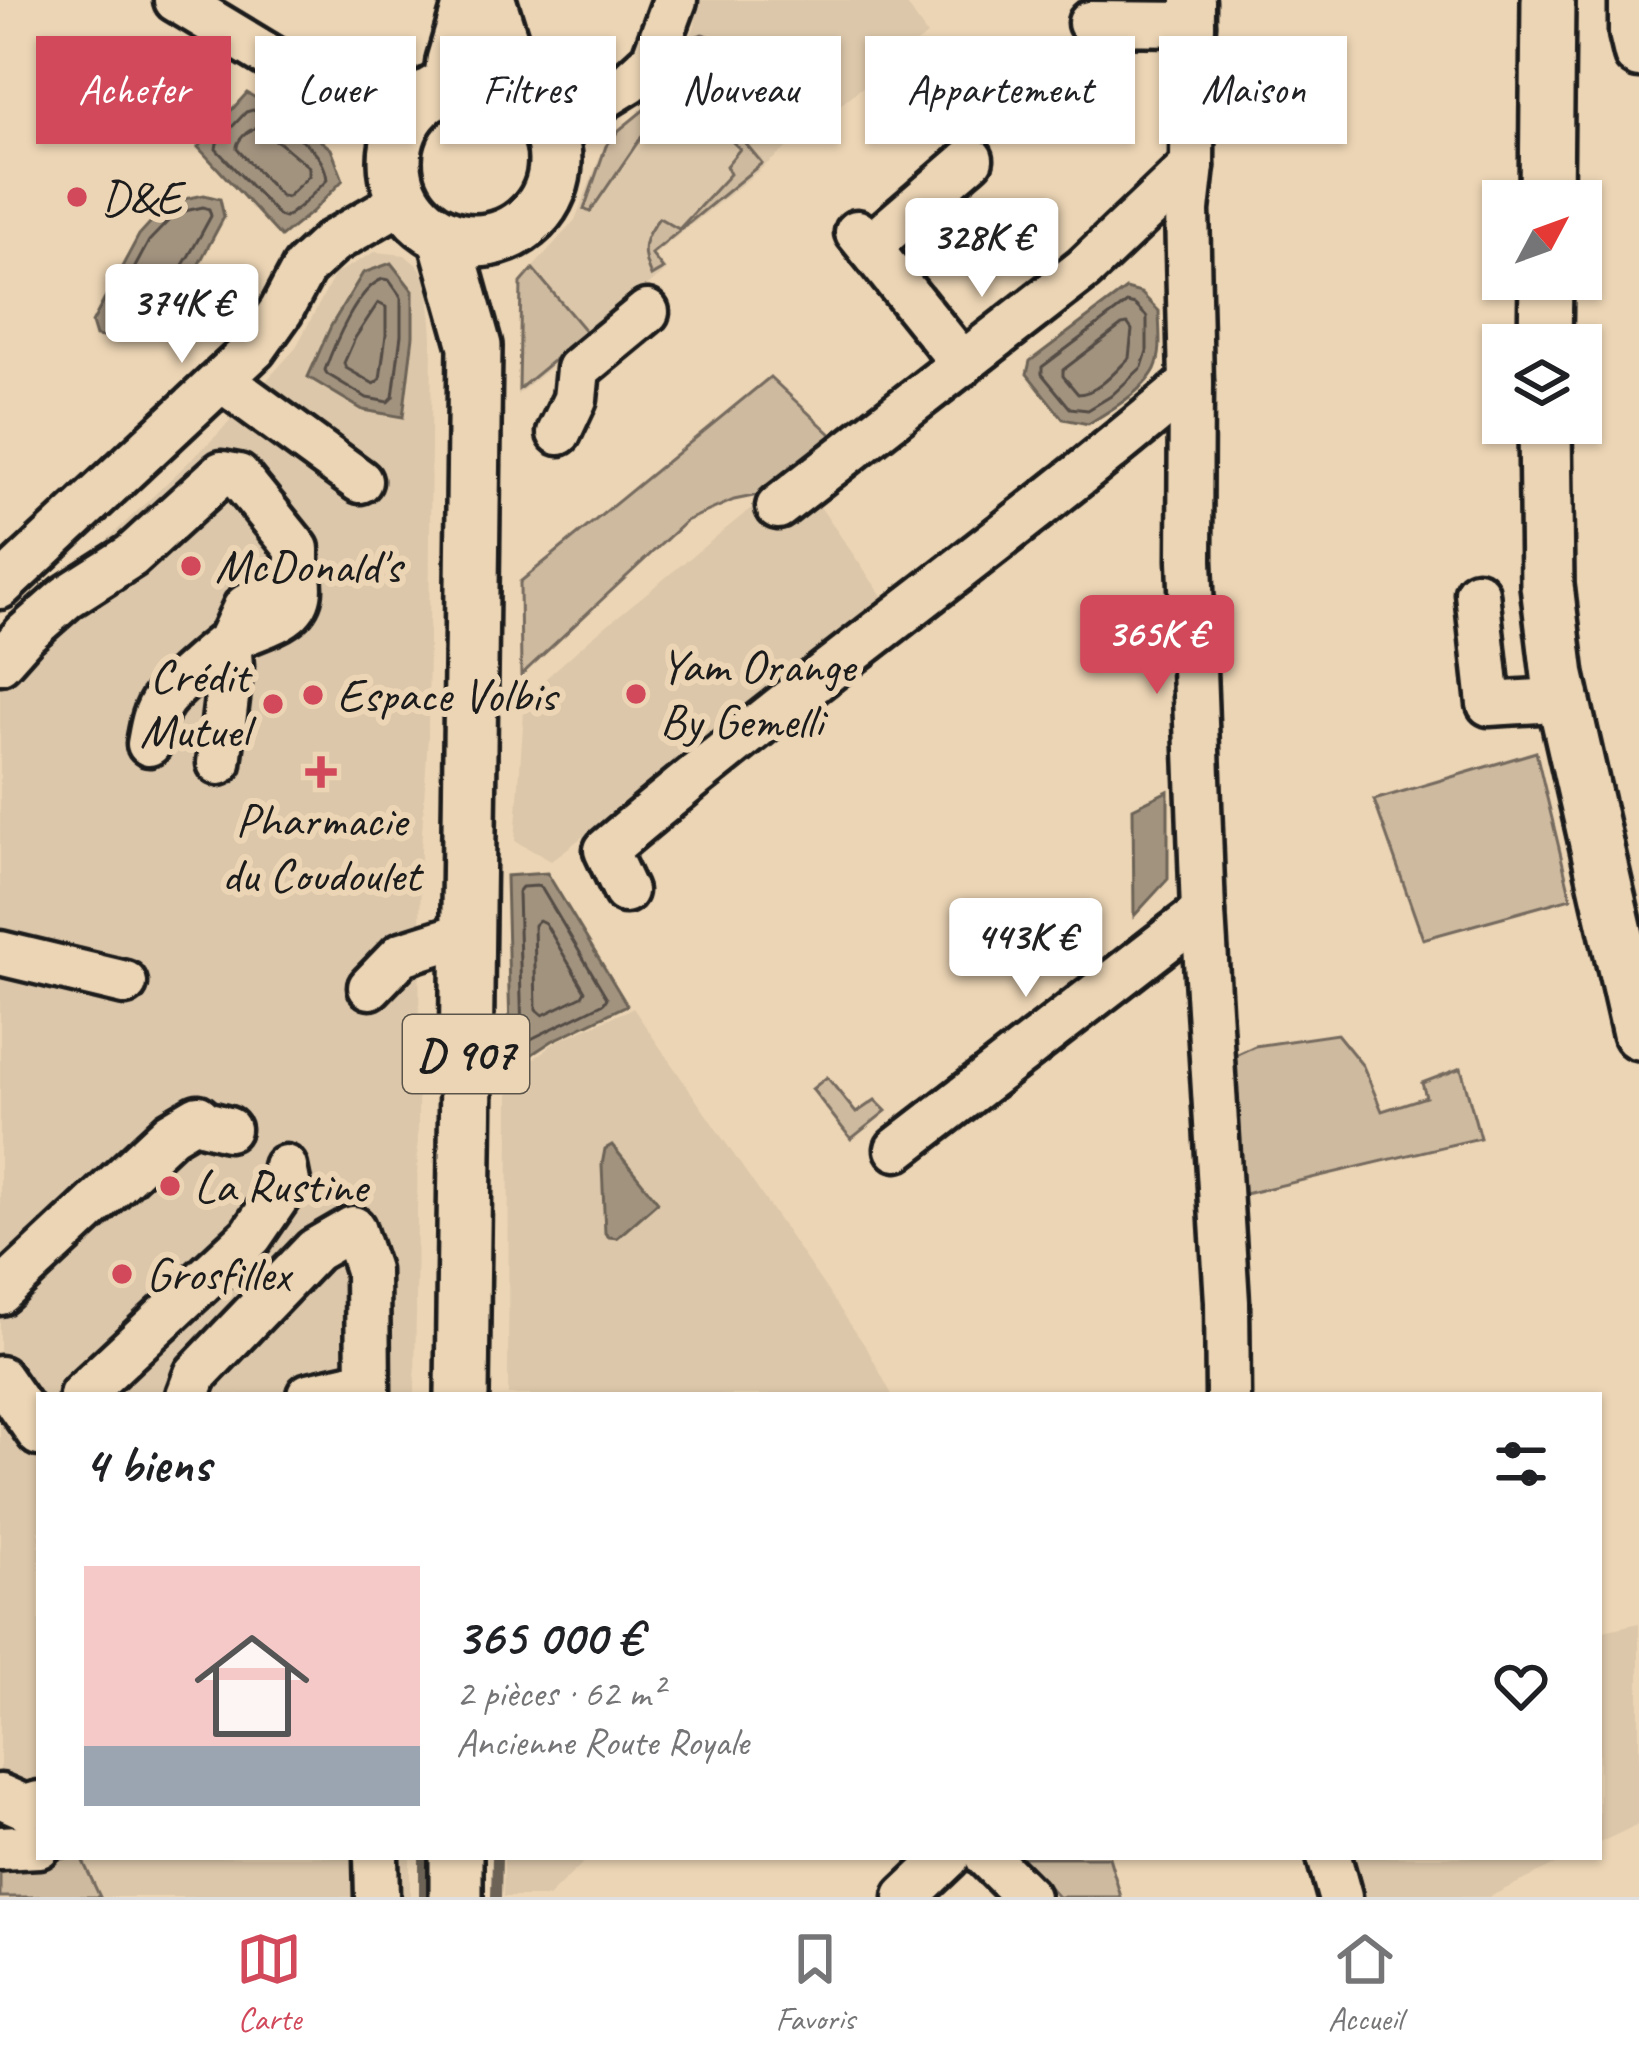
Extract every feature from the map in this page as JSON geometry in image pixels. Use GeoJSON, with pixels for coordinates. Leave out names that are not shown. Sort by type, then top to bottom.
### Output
{"type":"FeatureCollection","features":[{"type":"Feature","properties":{"kind":"main road"},"geometry":{"type":"LineString","coordinates":[[460,36],[471,0]]}},
{"type":"Feature","properties":{"kind":"main road"},"geometry":{"type":"LineString","coordinates":[[489,0],[503,36]]}},
{"type":"Feature","properties":{"kind":"main road"},"geometry":{"type":"LineString","coordinates":[[1546,180],[1548,0]]}},
{"type":"Feature","properties":{"kind":"main road"},"geometry":{"type":"LineString","coordinates":[[397,144],[394,163],[413,212],[427,226],[466,241],[512,233],[541,207],[555,170],[552,144]]}},
{"type":"Feature","properties":{"kind":"main road","name":"D 907"},"geometry":{"type":"LineString","coordinates":[[475,346],[512,233]]}},
{"type":"Feature","properties":{"kind":"main road","name":"D 907"},"geometry":{"type":"LineString","coordinates":[[444,235],[475,346],[462,1392]]}},
{"type":"Feature","properties":{"kind":"main road"},"geometry":{"type":"LineString","coordinates":[[1545,444],[1547,585],[1562,695],[1639,1033]]}},
{"type":"Feature","properties":{"kind":"main road"},"geometry":{"type":"LineString","coordinates":[[455,1897],[456,1860]]}},
{"type":"Feature","properties":{"kind":"street"},"geometry":{"type":"LineString","coordinates":[[176,0],[255,48]]}},
{"type":"Feature","properties":{"kind":"street"},"geometry":{"type":"LineString","coordinates":[[1631,0],[1631,34],[1639,56]]}},
{"type":"Feature","properties":{"kind":"street"},"geometry":{"type":"LineString","coordinates":[[616,86],[629,82],[653,60],[675,1]]}},
{"type":"Feature","properties":{"kind":"street"},"geometry":{"type":"LineString","coordinates":[[1090,23],[1193,12],[1192,166],[1187,210],[1190,560],[1228,1392]]}},
{"type":"Feature","properties":{"kind":"street"},"geometry":{"type":"LineString","coordinates":[[963,364],[863,240],[970,159]]}},
{"type":"Feature","properties":{"kind":"street"},"geometry":{"type":"LineString","coordinates":[[778,507],[1084,269],[1192,166]]}},
{"type":"Feature","properties":{"kind":"street"},"geometry":{"type":"LineString","coordinates":[[0,587],[254,349],[304,268],[332,242],[403,196]]}},
{"type":"Feature","properties":{"kind":"street"},"geometry":{"type":"LineString","coordinates":[[560,433],[575,399],[578,370],[647,312]]}},
{"type":"Feature","properties":{"kind":"street"},"geometry":{"type":"LineString","coordinates":[[223,381],[360,481]]}},
{"type":"Feature","properties":{"kind":"street"},"geometry":{"type":"LineString","coordinates":[[625,891],[606,850],[1191,383]]}},
{"type":"Feature","properties":{"kind":"street"},"geometry":{"type":"LineString","coordinates":[[0,662],[67,597],[131,556],[222,473],[238,476],[298,549],[297,571],[245,607],[229,641],[164,700],[152,723],[149,744]]}},
{"type":"Feature","properties":{"kind":"street"},"geometry":{"type":"LineString","coordinates":[[1477,592],[1489,704],[1562,695]]}},
{"type":"Feature","properties":{"kind":"street"},"geometry":{"type":"LineString","coordinates":[[219,763],[232,667],[229,641]]}},
{"type":"Feature","properties":{"kind":"street"},"geometry":{"type":"LineString","coordinates":[[897,1149],[1203,912]]}},
{"type":"Feature","properties":{"kind":"street"},"geometry":{"type":"LineString","coordinates":[[370,986],[402,954],[468,933]]}},
{"type":"Feature","properties":{"kind":"street"},"geometry":{"type":"LineString","coordinates":[[0,953],[125,983]]}},
{"type":"Feature","properties":{"kind":"street"},"geometry":{"type":"LineString","coordinates":[[0,1293],[171,1133],[198,1117],[228,1130]]}},
{"type":"Feature","properties":{"kind":"street"},"geometry":{"type":"LineString","coordinates":[[84,1392],[251,1236],[288,1182],[285,1167]]}},
{"type":"Feature","properties":{"kind":"street"},"geometry":{"type":"LineString","coordinates":[[189,1392],[196,1374],[316,1250],[353,1228],[367,1270],[367,1388],[334,1392]]}},
{"type":"Feature","properties":{"kind":"street"},"geometry":{"type":"LineString","coordinates":[[0,1378],[36,1431]]}},
{"type":"Feature","properties":{"kind":"street"},"geometry":{"type":"LineString","coordinates":[[0,1796],[25,1807],[36,1805]]}},
{"type":"Feature","properties":{"kind":"street"},"geometry":{"type":"LineString","coordinates":[[0,1849],[36,1846]]}},
{"type":"Feature","properties":{"kind":"street"},"geometry":{"type":"LineString","coordinates":[[376,1860],[376,1897]]}},
{"type":"Feature","properties":{"kind":"street"},"geometry":{"type":"LineString","coordinates":[[906,1897],[945,1860]]}},
{"type":"Feature","properties":{"kind":"street"},"geometry":{"type":"LineString","coordinates":[[990,1860],[1027,1897]]}},
{"type":"Feature","properties":{"kind":"street"},"geometry":{"type":"LineString","coordinates":[[1330,1860],[1340,1897]]}},
{"type":"Feature","properties":{"kind":"shaded area"},"geometry":{"type":"Polygon","coordinates":[[[698,0],[904,0],[927,35],[865,36],[865,85],[841,104],[841,36],[691,36],[698,0]]]}},
{"type":"Feature","properties":{"kind":"shaded area"},"geometry":{"type":"Polygon","coordinates":[[[640,110],[640,144],[792,144],[654,255],[667,270],[517,395],[520,282],[575,220],[605,144],[616,144],[616,133],[640,110]]]}},
{"type":"Feature","properties":{"kind":"shaded area"},"geometry":{"type":"Polygon","coordinates":[[[640,113],[640,139],[590,212],[584,209],[606,146],[616,144],[619,130],[640,113]]]}},
{"type":"Feature","properties":{"kind":"shaded area"},"geometry":{"type":"Polygon","coordinates":[[[735,144],[746,144],[762,163],[651,254],[663,269],[651,276],[644,252],[649,232],[659,218],[679,229],[730,174],[726,166],[740,149],[735,144]]]}},
{"type":"Feature","properties":{"kind":"shaded area"},"geometry":{"type":"Polygon","coordinates":[[[375,252],[405,255],[420,268],[429,288],[428,735],[421,850],[415,1392],[36,1392],[36,1860],[57,1860],[0,1873],[0,642],[217,435],[295,349],[335,274],[375,252]]]}},
{"type":"Feature","properties":{"kind":"shaded area"},"geometry":{"type":"Polygon","coordinates":[[[533,269],[587,333],[519,389],[521,283],[533,269]]]}},
{"type":"Feature","properties":{"kind":"shaded area"},"geometry":{"type":"Polygon","coordinates":[[[770,377],[836,439],[778,491],[734,500],[686,521],[521,675],[520,582],[770,377]]]}},
{"type":"Feature","properties":{"kind":"shaded area"},"geometry":{"type":"Polygon","coordinates":[[[796,472],[887,603],[551,861],[515,841],[525,697],[796,472]]]}},
{"type":"Feature","properties":{"kind":"shaded area"},"geometry":{"type":"Polygon","coordinates":[[[1536,752],[1571,898],[1423,939],[1374,800],[1536,752]]]}},
{"type":"Feature","properties":{"kind":"shaded area"},"geometry":{"type":"Polygon","coordinates":[[[633,1008],[868,1350],[890,1392],[508,1392],[509,1078],[557,1041],[633,1008]]]}},
{"type":"Feature","properties":{"kind":"shaded area"},"geometry":{"type":"Polygon","coordinates":[[[1337,1034],[1363,1066],[1382,1111],[1426,1097],[1422,1083],[1461,1068],[1480,1138],[1236,1196],[1229,1058],[1255,1046],[1337,1034]]]}},
{"type":"Feature","properties":{"kind":"shaded area"},"geometry":{"type":"Polygon","coordinates":[[[827,1077],[856,1113],[875,1100],[886,1111],[851,1139],[812,1089],[827,1077]]]}},
{"type":"Feature","properties":{"kind":"shaded area"},"geometry":{"type":"Polygon","coordinates":[[[1639,1623],[1639,1824],[1602,1842],[1602,1631],[1639,1623]]]}},
{"type":"Feature","properties":{"kind":"shaded area"},"geometry":{"type":"Polygon","coordinates":[[[57,1860],[82,1860],[100,1897],[0,1897],[0,1873],[57,1860]]]}},
{"type":"Feature","properties":{"kind":"shaded area"},"geometry":{"type":"Polygon","coordinates":[[[82,1860],[410,1860],[410,1897],[100,1897],[82,1860]]]}},
{"type":"Feature","properties":{"kind":"shaded area"},"geometry":{"type":"Polygon","coordinates":[[[504,1860],[586,1860],[548,1897],[503,1897],[504,1860]]]}},
{"type":"Feature","properties":{"kind":"shaded area"},"geometry":{"type":"Polygon","coordinates":[[[1024,1860],[1110,1860],[1121,1897],[1058,1897],[1024,1860]]]}},
{"type":"Feature","properties":{"kind":"shaded area"},"geometry":{"type":"Polygon","coordinates":[[[1354,1860],[1565,1860],[1489,1897],[1364,1897],[1354,1860]]]}},
{"type":"Feature","properties":{"kind":"water"},"geometry":{"type":"Polygon","coordinates":[[[247,93],[255,98],[255,144],[325,144],[331,149],[343,180],[281,237],[198,147],[231,144],[231,111],[247,93]]]}},
{"type":"Feature","properties":{"kind":"water"},"geometry":{"type":"Polygon","coordinates":[[[204,195],[220,199],[224,217],[192,277],[150,320],[108,338],[96,336],[92,323],[139,235],[169,202],[204,195]]]}},
{"type":"Feature","properties":{"kind":"water"},"geometry":{"type":"Polygon","coordinates":[[[391,263],[413,291],[403,417],[363,410],[308,377],[363,273],[391,263]]]}},
{"type":"Feature","properties":{"kind":"water"},"geometry":{"type":"Polygon","coordinates":[[[1126,289],[1141,293],[1159,311],[1155,369],[1134,393],[1088,424],[1063,419],[1027,374],[1030,361],[1126,289]]]}},
{"type":"Feature","properties":{"kind":"water"},"geometry":{"type":"Polygon","coordinates":[[[1168,791],[1168,879],[1134,916],[1133,808],[1168,791]]]}},
{"type":"Feature","properties":{"kind":"water"},"geometry":{"type":"Polygon","coordinates":[[[547,873],[627,1005],[552,1041],[511,1068],[506,876],[547,873]]]}},
{"type":"Feature","properties":{"kind":"water"},"geometry":{"type":"Polygon","coordinates":[[[612,1145],[658,1202],[617,1238],[605,1233],[602,1165],[605,1149],[612,1145]]]}},
{"type":"Feature","properties":{"kind":"waterway"},"geometry":{"type":"LineString","coordinates":[[424,1860],[424,1897]]}},
{"type":"Feature","properties":{"kind":"waterway"},"geometry":{"type":"LineString","coordinates":[[496,1897],[497,1860]]}},
{"type":"Feature","properties":{"kind":"place","name":"D&E"},"geometry":{"type":"Point","coordinates":[77,197]}},
{"type":"Feature","properties":{"kind":"place","name":"McDonald's"},"geometry":{"type":"Point","coordinates":[191,566]}},
{"type":"Feature","properties":{"kind":"place","name":"Yam Orange By Gemelli"},"geometry":{"type":"Point","coordinates":[636,694]}},
{"type":"Feature","properties":{"kind":"place","name":"Espace Volbis"},"geometry":{"type":"Point","coordinates":[313,695]}},
{"type":"Feature","properties":{"kind":"place","name":"Crédit Mutuel"},"geometry":{"type":"Point","coordinates":[273,704]}},
{"type":"Feature","properties":{"kind":"place","name":"Pharmacie du Coudoulet"},"geometry":{"type":"Point","coordinates":[321,772]}},
{"type":"Feature","properties":{"kind":"place","name":"La Rustine"},"geometry":{"type":"Point","coordinates":[170,1186]}},
{"type":"Feature","properties":{"kind":"place","name":"Grosfillex"},"geometry":{"type":"Point","coordinates":[122,1274]}}]}
